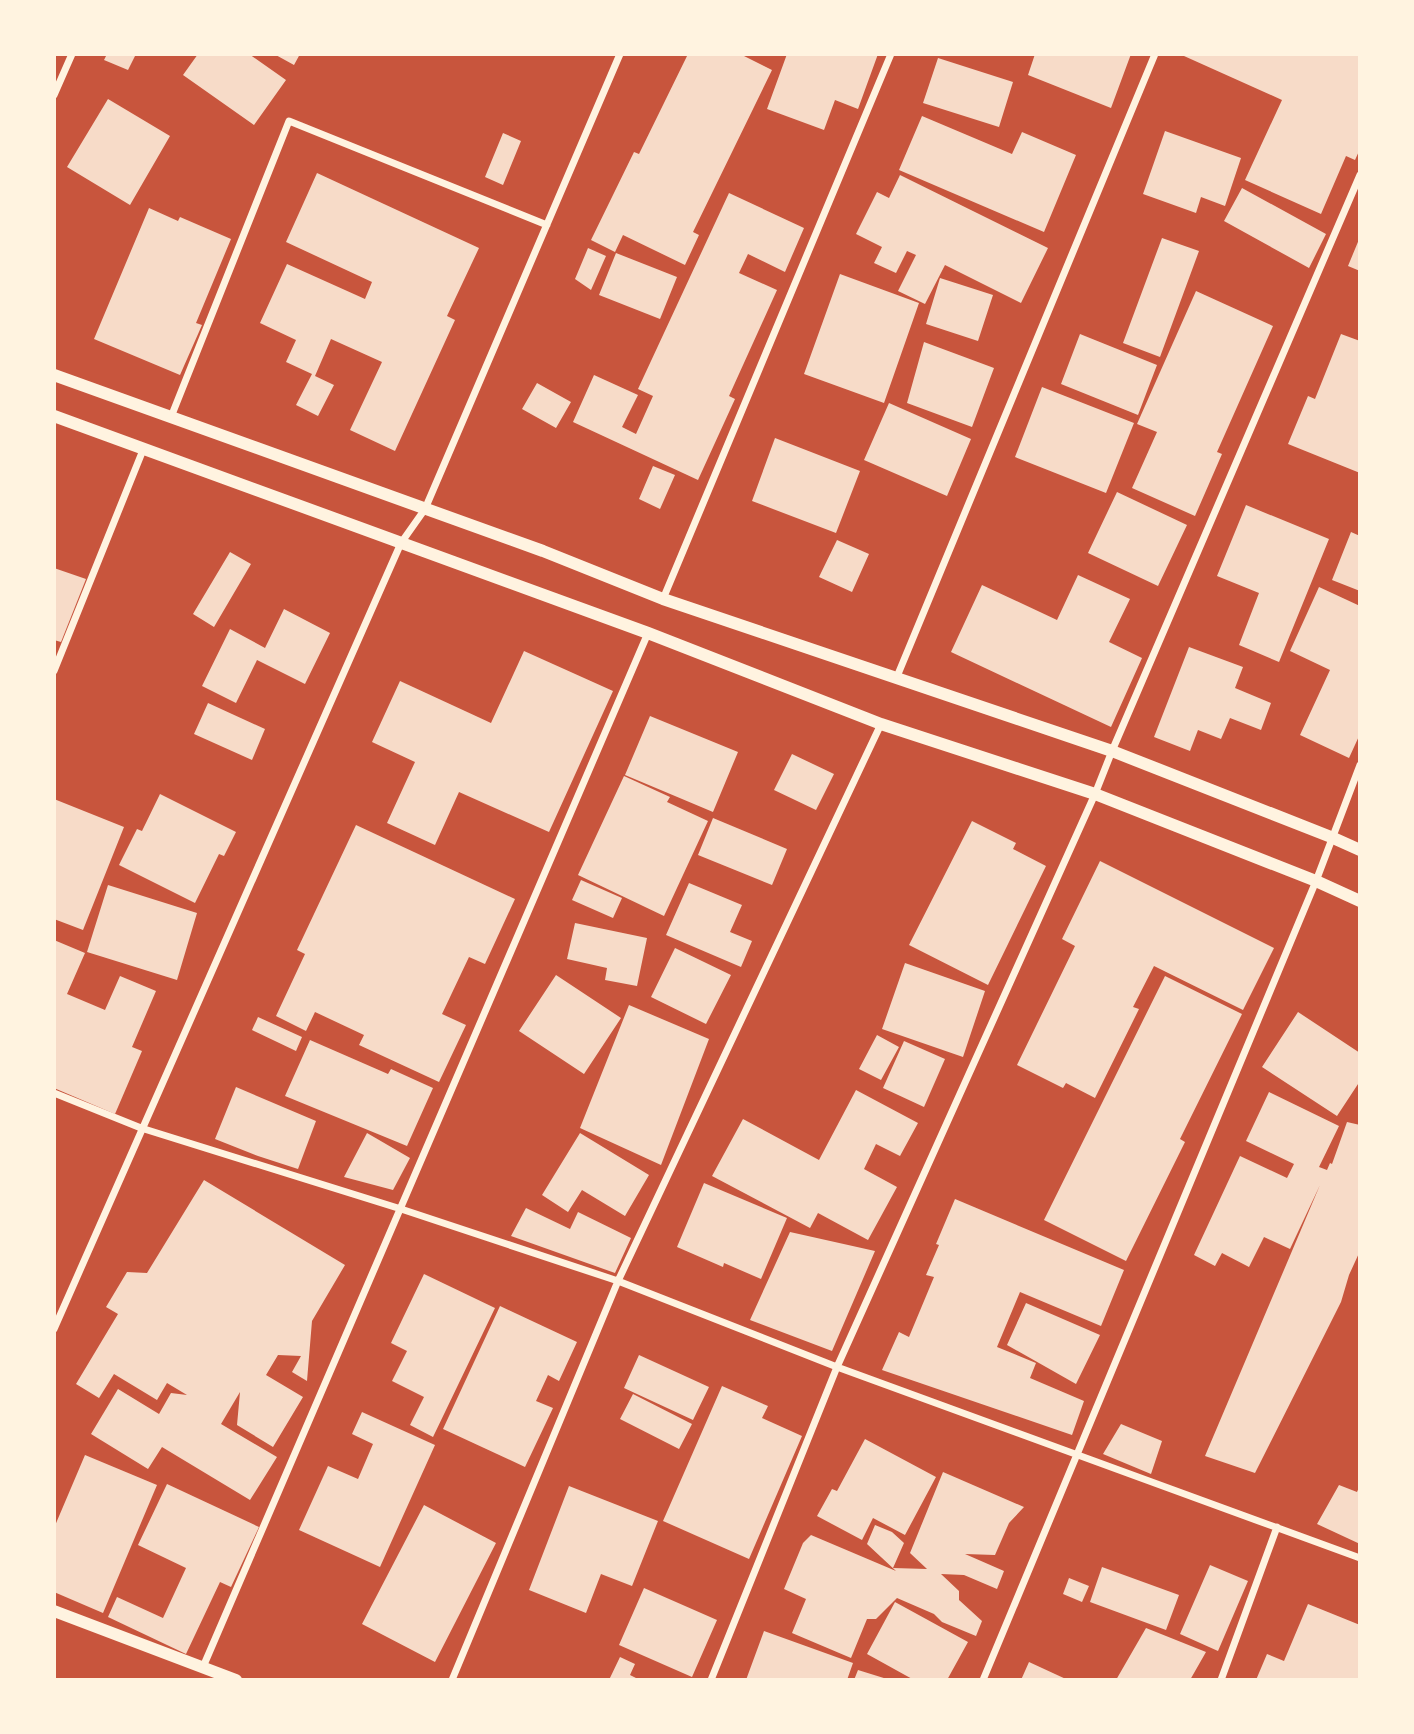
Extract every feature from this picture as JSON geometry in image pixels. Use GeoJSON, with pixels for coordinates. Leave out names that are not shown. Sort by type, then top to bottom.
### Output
{"type":"FeatureCollection","features":[{"type":"Feature","properties":{"kind":"street"},"geometry":{"type":"LineString","coordinates":[[54,95],[72,54]]}},
{"type":"Feature","properties":{"kind":"street"},"geometry":{"type":"LineString","coordinates":[[54,1329],[401,543],[425,509],[620,54]]}},
{"type":"Feature","properties":{"kind":"street"},"geometry":{"type":"LineString","coordinates":[[663,599],[891,54]]}},
{"type":"Feature","properties":{"kind":"street"},"geometry":{"type":"LineString","coordinates":[[896,680],[1155,54]]}},
{"type":"Feature","properties":{"kind":"street"},"geometry":{"type":"LineString","coordinates":[[171,417],[289,121],[547,225]]}},
{"type":"Feature","properties":{"kind":"street"},"geometry":{"type":"LineString","coordinates":[[711,1680],[837,1367],[1095,794],[1360,175]]}},
{"type":"Feature","properties":{"kind":"street"},"geometry":{"type":"LineString","coordinates":[[54,375],[543,551],[663,599],[1112,751],[1360,850]]}},
{"type":"Feature","properties":{"kind":"street"},"geometry":{"type":"LineString","coordinates":[[54,416],[648,633],[881,724],[1095,794],[1360,901]]}},
{"type":"Feature","properties":{"kind":"street"},"geometry":{"type":"LineString","coordinates":[[54,671],[143,450]]}},
{"type":"Feature","properties":{"kind":"street"},"geometry":{"type":"LineString","coordinates":[[203,1667],[648,633]]}},
{"type":"Feature","properties":{"kind":"street"},"geometry":{"type":"LineString","coordinates":[[452,1680],[618,1281],[881,724]]}},
{"type":"Feature","properties":{"kind":"street"},"geometry":{"type":"LineString","coordinates":[[984,1680],[1316,881],[1360,765]]}},
{"type":"Feature","properties":{"kind":"street"},"geometry":{"type":"LineString","coordinates":[[54,1093],[141,1128],[401,1209],[618,1281],[837,1367],[1360,1558]]}},
{"type":"Feature","properties":{"kind":"street"},"geometry":{"type":"LineString","coordinates":[[1221,1680],[1277,1527]]}},
{"type":"Feature","properties":{"kind":"street"},"geometry":{"type":"LineString","coordinates":[[54,1611],[236,1680]]}},
{"type":"Feature","properties":{"kind":"building"},"geometry":{"type":"Polygon","coordinates":[[[107,54],[136,54],[128,70],[104,60],[107,54]]]}},
{"type":"Feature","properties":{"kind":"building"},"geometry":{"type":"Polygon","coordinates":[[[198,54],[249,54],[286,80],[254,125],[183,75],[198,54]]]}},
{"type":"Feature","properties":{"kind":"building"},"geometry":{"type":"Polygon","coordinates":[[[274,54],[300,54],[294,65],[274,54]]]}},
{"type":"Feature","properties":{"kind":"building"},"geometry":{"type":"Polygon","coordinates":[[[688,54],[740,54],[772,70],[693,232],[699,235],[685,265],[623,235],[615,252],[591,240],[634,152],[639,154],[688,54]]]}},
{"type":"Feature","properties":{"kind":"building"},"geometry":{"type":"Polygon","coordinates":[[[787,54],[878,54],[858,109],[835,100],[824,130],[767,109],[787,54]]]}},
{"type":"Feature","properties":{"kind":"building"},"geometry":{"type":"Polygon","coordinates":[[[1035,54],[1131,54],[1111,108],[1028,75],[1035,54]]]}},
{"type":"Feature","properties":{"kind":"building"},"geometry":{"type":"Polygon","coordinates":[[[1360,54],[1360,149],[1355,160],[1346,156],[1321,214],[1245,180],[1282,100],[1184,56],[1360,54]]]}},
{"type":"Feature","properties":{"kind":"building"},"geometry":{"type":"Polygon","coordinates":[[[938,58],[1013,82],[999,127],[923,103],[938,58]]]}},
{"type":"Feature","properties":{"kind":"building"},"geometry":{"type":"Polygon","coordinates":[[[108,99],[170,136],[130,205],[67,167],[108,99]]]}},
{"type":"Feature","properties":{"kind":"building"},"geometry":{"type":"Polygon","coordinates":[[[922,116],[1012,154],[1022,132],[1076,155],[1044,232],[899,170],[922,116]]]}},
{"type":"Feature","properties":{"kind":"building"},"geometry":{"type":"Polygon","coordinates":[[[1165,131],[1241,158],[1225,206],[1201,197],[1196,213],[1143,194],[1165,131]]]}},
{"type":"Feature","properties":{"kind":"building"},"geometry":{"type":"Polygon","coordinates":[[[503,133],[521,141],[503,185],[485,177],[503,133]]]}},
{"type":"Feature","properties":{"kind":"building"},"geometry":{"type":"Polygon","coordinates":[[[317,173],[479,248],[447,316],[455,320],[395,451],[350,430],[382,362],[331,339],[315,376],[334,385],[318,416],[296,405],[312,374],[286,362],[296,340],[260,323],[287,264],[365,299],[372,282],[286,242],[317,173]]]}},
{"type":"Feature","properties":{"kind":"building"},"geometry":{"type":"Polygon","coordinates":[[[900,175],[1048,248],[1021,303],[945,265],[925,304],[898,291],[916,255],[907,251],[896,273],[874,263],[882,247],[856,234],[877,192],[889,198],[900,175]]]}},
{"type":"Feature","properties":{"kind":"building"},"geometry":{"type":"Polygon","coordinates":[[[1242,188],[1326,234],[1309,268],[1224,221],[1242,188]]]}},
{"type":"Feature","properties":{"kind":"building"},"geometry":{"type":"Polygon","coordinates":[[[729,193],[804,228],[785,272],[748,254],[739,273],[777,290],[729,396],[735,399],[698,480],[573,422],[594,375],[638,395],[622,427],[636,434],[653,396],[638,389],[729,193]]]}},
{"type":"Feature","properties":{"kind":"building"},"geometry":{"type":"Polygon","coordinates":[[[149,208],[178,221],[180,217],[231,239],[196,323],[202,325],[180,375],[94,339],[149,208]]]}},
{"type":"Feature","properties":{"kind":"building"},"geometry":{"type":"Polygon","coordinates":[[[1360,237],[1360,271],[1348,266],[1360,237]]]}},
{"type":"Feature","properties":{"kind":"building"},"geometry":{"type":"Polygon","coordinates":[[[1162,238],[1199,251],[1160,357],[1123,343],[1162,238]]]}},
{"type":"Feature","properties":{"kind":"building"},"geometry":{"type":"Polygon","coordinates":[[[588,248],[606,256],[591,290],[575,279],[588,248]]]}},
{"type":"Feature","properties":{"kind":"building"},"geometry":{"type":"Polygon","coordinates":[[[616,253],[677,277],[660,319],[599,295],[616,253]]]}},
{"type":"Feature","properties":{"kind":"building"},"geometry":{"type":"Polygon","coordinates":[[[840,274],[919,303],[884,403],[804,374],[840,274]]]}},
{"type":"Feature","properties":{"kind":"building"},"geometry":{"type":"Polygon","coordinates":[[[940,278],[993,295],[978,341],[926,324],[940,278]]]}},
{"type":"Feature","properties":{"kind":"building"},"geometry":{"type":"Polygon","coordinates":[[[1196,291],[1273,326],[1217,452],[1222,454],[1195,516],[1132,488],[1157,432],[1137,424],[1196,291]]]}},
{"type":"Feature","properties":{"kind":"building"},"geometry":{"type":"Polygon","coordinates":[[[1080,334],[1157,365],[1138,415],[1061,384],[1080,334]]]}},
{"type":"Feature","properties":{"kind":"building"},"geometry":{"type":"Polygon","coordinates":[[[1341,334],[1360,341],[1360,473],[1288,444],[1308,396],[1315,399],[1341,334]]]}},
{"type":"Feature","properties":{"kind":"building"},"geometry":{"type":"Polygon","coordinates":[[[924,342],[994,368],[972,427],[907,403],[924,342]]]}},
{"type":"Feature","properties":{"kind":"building"},"geometry":{"type":"Polygon","coordinates":[[[537,383],[571,402],[556,428],[522,409],[537,383]]]}},
{"type":"Feature","properties":{"kind":"building"},"geometry":{"type":"Polygon","coordinates":[[[1042,387],[1134,423],[1106,493],[1015,457],[1042,387]]]}},
{"type":"Feature","properties":{"kind":"building"},"geometry":{"type":"Polygon","coordinates":[[[889,403],[971,439],[947,496],[864,460],[889,403]]]}},
{"type":"Feature","properties":{"kind":"building"},"geometry":{"type":"Polygon","coordinates":[[[775,438],[860,471],[836,533],[752,501],[775,438]]]}},
{"type":"Feature","properties":{"kind":"building"},"geometry":{"type":"Polygon","coordinates":[[[653,466],[675,475],[660,509],[639,499],[653,466]]]}},
{"type":"Feature","properties":{"kind":"building"},"geometry":{"type":"Polygon","coordinates":[[[1117,492],[1187,525],[1158,586],[1088,553],[1117,492]]]}},
{"type":"Feature","properties":{"kind":"building"},"geometry":{"type":"Polygon","coordinates":[[[1246,505],[1329,539],[1279,662],[1239,645],[1259,593],[1217,576],[1246,505]]]}},
{"type":"Feature","properties":{"kind":"building"},"geometry":{"type":"Polygon","coordinates":[[[1351,532],[1360,536],[1360,591],[1332,580],[1351,532]]]}},
{"type":"Feature","properties":{"kind":"building"},"geometry":{"type":"Polygon","coordinates":[[[837,540],[869,554],[852,592],[819,577],[837,540]]]}},
{"type":"Feature","properties":{"kind":"building"},"geometry":{"type":"Polygon","coordinates":[[[230,552],[251,564],[214,627],[193,614],[230,552]]]}},
{"type":"Feature","properties":{"kind":"building"},"geometry":{"type":"Polygon","coordinates":[[[54,568],[86,579],[61,642],[54,640],[54,568]]]}},
{"type":"Feature","properties":{"kind":"building"},"geometry":{"type":"Polygon","coordinates":[[[1078,575],[1130,599],[1109,642],[1142,658],[1111,727],[951,652],[982,585],[1057,620],[1078,575]]]}},
{"type":"Feature","properties":{"kind":"building"},"geometry":{"type":"Polygon","coordinates":[[[1319,587],[1360,606],[1360,734],[1349,758],[1300,735],[1330,670],[1290,651],[1319,587]]]}},
{"type":"Feature","properties":{"kind":"building"},"geometry":{"type":"Polygon","coordinates":[[[284,609],[330,633],[305,684],[257,660],[236,703],[202,686],[230,629],[265,648],[284,609]]]}},
{"type":"Feature","properties":{"kind":"building"},"geometry":{"type":"Polygon","coordinates":[[[1189,647],[1243,667],[1235,688],[1271,703],[1261,730],[1230,718],[1221,739],[1198,730],[1190,751],[1154,737],[1189,647]]]}},
{"type":"Feature","properties":{"kind":"building"},"geometry":{"type":"Polygon","coordinates":[[[524,651],[613,691],[549,832],[459,792],[435,845],[387,823],[415,762],[372,742],[400,681],[491,723],[524,651]]]}},
{"type":"Feature","properties":{"kind":"building"},"geometry":{"type":"Polygon","coordinates":[[[208,703],[265,729],[252,760],[194,734],[208,703]]]}},
{"type":"Feature","properties":{"kind":"building"},"geometry":{"type":"Polygon","coordinates":[[[650,716],[738,752],[713,812],[625,775],[650,716]]]}},
{"type":"Feature","properties":{"kind":"building"},"geometry":{"type":"Polygon","coordinates":[[[792,754],[834,774],[816,810],[774,790],[792,754]]]}},
{"type":"Feature","properties":{"kind":"building"},"geometry":{"type":"Polygon","coordinates":[[[624,776],[670,797],[667,802],[708,821],[664,916],[578,875],[624,776]]]}},
{"type":"Feature","properties":{"kind":"building"},"geometry":{"type":"Polygon","coordinates":[[[160,794],[236,832],[224,856],[219,854],[195,903],[119,865],[137,829],[142,831],[160,794]]]}},
{"type":"Feature","properties":{"kind":"building"},"geometry":{"type":"Polygon","coordinates":[[[54,799],[124,827],[83,930],[54,919],[54,799]]]}},
{"type":"Feature","properties":{"kind":"building"},"geometry":{"type":"Polygon","coordinates":[[[713,818],[787,849],[772,885],[698,855],[713,818]]]}},
{"type":"Feature","properties":{"kind":"building"},"geometry":{"type":"Polygon","coordinates":[[[972,821],[1016,843],[1013,849],[1046,866],[988,985],[909,945],[972,821]]]}},
{"type":"Feature","properties":{"kind":"building"},"geometry":{"type":"Polygon","coordinates":[[[356,825],[515,899],[485,964],[469,957],[442,1014],[466,1025],[439,1082],[359,1045],[364,1035],[315,1012],[306,1031],[276,1016],[305,954],[297,950],[356,825]]]}},
{"type":"Feature","properties":{"kind":"building"},"geometry":{"type":"Polygon","coordinates":[[[1100,861],[1274,948],[1243,1010],[1154,966],[1133,1007],[1139,1009],[1095,1098],[1066,1083],[1063,1088],[1017,1065],[1075,946],[1062,939],[1100,861]]]}},
{"type":"Feature","properties":{"kind":"building"},"geometry":{"type":"Polygon","coordinates":[[[581,880],[622,898],[613,918],[572,900],[581,880]]]}},
{"type":"Feature","properties":{"kind":"building"},"geometry":{"type":"Polygon","coordinates":[[[689,883],[742,905],[730,932],[752,941],[741,967],[666,935],[689,883]]]}},
{"type":"Feature","properties":{"kind":"building"},"geometry":{"type":"Polygon","coordinates":[[[108,885],[197,913],[177,980],[87,952],[108,885]]]}},
{"type":"Feature","properties":{"kind":"building"},"geometry":{"type":"Polygon","coordinates":[[[575,923],[647,938],[637,986],[605,980],[607,968],[567,959],[575,923]]]}},
{"type":"Feature","properties":{"kind":"building"},"geometry":{"type":"Polygon","coordinates":[[[54,940],[85,953],[67,994],[105,1010],[120,976],[156,991],[132,1047],[142,1051],[115,1114],[54,1088],[54,940]]]}},
{"type":"Feature","properties":{"kind":"building"},"geometry":{"type":"Polygon","coordinates":[[[675,948],[731,975],[706,1024],[651,997],[675,948]]]}},
{"type":"Feature","properties":{"kind":"building"},"geometry":{"type":"Polygon","coordinates":[[[905,963],[985,991],[963,1057],[882,1029],[905,963]]]}},
{"type":"Feature","properties":{"kind":"building"},"geometry":{"type":"Polygon","coordinates":[[[556,975],[621,1018],[584,1074],[519,1031],[556,975]]]}},
{"type":"Feature","properties":{"kind":"building"},"geometry":{"type":"Polygon","coordinates":[[[1165,976],[1242,1014],[1180,1139],[1185,1142],[1126,1261],[1044,1220],[1165,976]]]}},
{"type":"Feature","properties":{"kind":"building"},"geometry":{"type":"Polygon","coordinates":[[[629,1005],[709,1039],[661,1165],[580,1128],[629,1005]]]}},
{"type":"Feature","properties":{"kind":"building"},"geometry":{"type":"Polygon","coordinates":[[[1298,1012],[1360,1053],[1360,1081],[1337,1116],[1262,1067],[1298,1012]]]}},
{"type":"Feature","properties":{"kind":"building"},"geometry":{"type":"Polygon","coordinates":[[[258,1017],[302,1037],[296,1051],[252,1030],[258,1017]]]}},
{"type":"Feature","properties":{"kind":"building"},"geometry":{"type":"Polygon","coordinates":[[[877,1035],[899,1047],[881,1080],[859,1069],[877,1035]]]}},
{"type":"Feature","properties":{"kind":"building"},"geometry":{"type":"Polygon","coordinates":[[[310,1040],[388,1074],[391,1069],[433,1088],[407,1146],[285,1096],[310,1040]]]}},
{"type":"Feature","properties":{"kind":"building"},"geometry":{"type":"Polygon","coordinates":[[[904,1041],[945,1059],[924,1107],[883,1088],[904,1041]]]}},
{"type":"Feature","properties":{"kind":"building"},"geometry":{"type":"Polygon","coordinates":[[[236,1087],[316,1121],[298,1169],[215,1139],[236,1087]]]}},
{"type":"Feature","properties":{"kind":"building"},"geometry":{"type":"Polygon","coordinates":[[[856,1090],[918,1123],[900,1156],[876,1144],[864,1169],[897,1187],[868,1240],[818,1213],[810,1228],[712,1176],[743,1119],[819,1160],[856,1090]]]}},
{"type":"Feature","properties":{"kind":"building"},"geometry":{"type":"Polygon","coordinates":[[[1269,1092],[1339,1126],[1319,1167],[1327,1170],[1330,1163],[1332,1164],[1347,1122],[1360,1125],[1360,1251],[1341,1302],[1255,1473],[1205,1456],[1320,1185],[1290,1249],[1264,1237],[1249,1267],[1222,1253],[1215,1266],[1194,1255],[1240,1156],[1287,1178],[1294,1164],[1246,1141],[1269,1092]]]}},
{"type":"Feature","properties":{"kind":"building"},"geometry":{"type":"Polygon","coordinates":[[[367,1133],[410,1158],[393,1190],[344,1177],[367,1133]]]}},
{"type":"Feature","properties":{"kind":"building"},"geometry":{"type":"Polygon","coordinates":[[[580,1133],[649,1175],[625,1216],[582,1190],[568,1212],[542,1195],[580,1133]]]}},
{"type":"Feature","properties":{"kind":"building"},"geometry":{"type":"Polygon","coordinates":[[[204,1180],[345,1265],[312,1321],[307,1381],[292,1372],[301,1356],[278,1355],[266,1375],[303,1397],[273,1447],[237,1425],[240,1392],[221,1424],[277,1457],[250,1500],[162,1447],[148,1469],[91,1434],[118,1389],[159,1414],[171,1393],[187,1395],[167,1383],[157,1400],[114,1374],[99,1398],[76,1384],[118,1314],[106,1307],[127,1272],[147,1273],[204,1180]]]}},
{"type":"Feature","properties":{"kind":"building"},"geometry":{"type":"Polygon","coordinates":[[[704,1183],[787,1218],[761,1279],[724,1263],[723,1267],[677,1247],[704,1183]]]}},
{"type":"Feature","properties":{"kind":"building"},"geometry":{"type":"Polygon","coordinates":[[[955,1199],[1124,1270],[1101,1326],[1020,1292],[997,1347],[1036,1363],[1030,1378],[1084,1401],[1072,1435],[882,1370],[899,1332],[909,1337],[934,1277],[926,1275],[955,1199]]]}},
{"type":"Feature","properties":{"kind":"building"},"geometry":{"type":"Polygon","coordinates":[[[526,1208],[570,1229],[578,1212],[631,1238],[615,1273],[511,1236],[526,1208]]]}},
{"type":"Feature","properties":{"kind":"building"},"geometry":{"type":"Polygon","coordinates":[[[790,1232],[875,1251],[832,1351],[750,1320],[790,1232]]]}},
{"type":"Feature","properties":{"kind":"building"},"geometry":{"type":"Polygon","coordinates":[[[424,1274],[495,1308],[433,1437],[410,1425],[424,1397],[392,1381],[407,1351],[391,1343],[424,1274]]]}},
{"type":"Feature","properties":{"kind":"building"},"geometry":{"type":"Polygon","coordinates":[[[1026,1303],[1100,1335],[1076,1384],[1007,1345],[1026,1303]]]}},
{"type":"Feature","properties":{"kind":"building"},"geometry":{"type":"Polygon","coordinates":[[[500,1306],[577,1342],[559,1381],[548,1375],[536,1401],[553,1408],[525,1467],[443,1429],[500,1306]]]}},
{"type":"Feature","properties":{"kind":"building"},"geometry":{"type":"Polygon","coordinates":[[[639,1355],[709,1387],[693,1420],[624,1388],[639,1355]]]}},
{"type":"Feature","properties":{"kind":"building"},"geometry":{"type":"Polygon","coordinates":[[[722,1386],[768,1406],[762,1418],[802,1436],[749,1559],[663,1521],[722,1386]]]}},
{"type":"Feature","properties":{"kind":"building"},"geometry":{"type":"Polygon","coordinates":[[[633,1394],[692,1424],[679,1449],[620,1419],[633,1394]]]}},
{"type":"Feature","properties":{"kind":"building"},"geometry":{"type":"Polygon","coordinates":[[[362,1412],[435,1445],[380,1567],[299,1530],[328,1466],[358,1479],[373,1444],[352,1434],[362,1412]]]}},
{"type":"Feature","properties":{"kind":"building"},"geometry":{"type":"Polygon","coordinates":[[[1121,1424],[1162,1441],[1151,1474],[1103,1454],[1121,1424]]]}},
{"type":"Feature","properties":{"kind":"building"},"geometry":{"type":"Polygon","coordinates":[[[865,1439],[936,1477],[905,1535],[873,1518],[862,1540],[817,1516],[832,1489],[837,1491],[865,1439]]]}},
{"type":"Feature","properties":{"kind":"building"},"geometry":{"type":"Polygon","coordinates":[[[85,1455],[157,1485],[103,1613],[54,1592],[54,1528],[85,1455]]]}},
{"type":"Feature","properties":{"kind":"building"},"geometry":{"type":"Polygon","coordinates":[[[943,1472],[1024,1507],[1009,1523],[995,1555],[965,1554],[1004,1571],[997,1589],[964,1575],[941,1574],[959,1591],[959,1600],[982,1621],[976,1636],[942,1622],[934,1614],[897,1598],[876,1619],[867,1619],[851,1658],[792,1633],[806,1599],[784,1589],[803,1543],[811,1535],[896,1571],[867,1544],[875,1525],[892,1532],[904,1543],[893,1568],[927,1569],[910,1553],[943,1472]]]}},
{"type":"Feature","properties":{"kind":"building"},"geometry":{"type":"Polygon","coordinates":[[[167,1484],[259,1527],[231,1587],[220,1582],[186,1654],[108,1617],[117,1597],[163,1618],[186,1568],[138,1545],[167,1484]]]}},
{"type":"Feature","properties":{"kind":"building"},"geometry":{"type":"Polygon","coordinates":[[[1339,1485],[1357,1492],[1360,1485],[1360,1544],[1317,1524],[1339,1485]]]}},
{"type":"Feature","properties":{"kind":"building"},"geometry":{"type":"Polygon","coordinates":[[[569,1486],[658,1521],[632,1586],[601,1574],[586,1613],[529,1590],[569,1486]]]}},
{"type":"Feature","properties":{"kind":"building"},"geometry":{"type":"Polygon","coordinates":[[[424,1505],[496,1543],[435,1662],[362,1624],[424,1505]]]}},
{"type":"Feature","properties":{"kind":"building"},"geometry":{"type":"Polygon","coordinates":[[[1210,1565],[1248,1581],[1218,1651],[1180,1634],[1210,1565]]]}},
{"type":"Feature","properties":{"kind":"building"},"geometry":{"type":"Polygon","coordinates":[[[1102,1567],[1179,1595],[1166,1630],[1090,1602],[1102,1567]]]}},
{"type":"Feature","properties":{"kind":"building"},"geometry":{"type":"Polygon","coordinates":[[[1069,1578],[1089,1586],[1082,1602],[1063,1594],[1069,1578]]]}},
{"type":"Feature","properties":{"kind":"building"},"geometry":{"type":"Polygon","coordinates":[[[644,1588],[717,1620],[692,1677],[619,1645],[644,1588]]]}},
{"type":"Feature","properties":{"kind":"building"},"geometry":{"type":"Polygon","coordinates":[[[895,1602],[968,1642],[947,1680],[914,1680],[867,1654],[895,1602]]]}},
{"type":"Feature","properties":{"kind":"building"},"geometry":{"type":"Polygon","coordinates":[[[1308,1604],[1360,1625],[1360,1680],[1256,1680],[1267,1654],[1284,1661],[1308,1604]]]}},
{"type":"Feature","properties":{"kind":"building"},"geometry":{"type":"Polygon","coordinates":[[[1146,1628],[1206,1652],[1190,1680],[1116,1680],[1146,1628]]]}},
{"type":"Feature","properties":{"kind":"building"},"geometry":{"type":"Polygon","coordinates":[[[764,1631],[853,1663],[847,1680],[746,1680],[764,1631]]]}},
{"type":"Feature","properties":{"kind":"building"},"geometry":{"type":"Polygon","coordinates":[[[620,1657],[635,1664],[630,1675],[640,1680],[609,1680],[620,1657]]]}},
{"type":"Feature","properties":{"kind":"building"},"geometry":{"type":"Polygon","coordinates":[[[1029,1662],[1068,1680],[1021,1680],[1029,1662]]]}},
{"type":"Feature","properties":{"kind":"building"},"geometry":{"type":"Polygon","coordinates":[[[858,1670],[887,1679],[854,1680],[858,1670]]]}}]}
